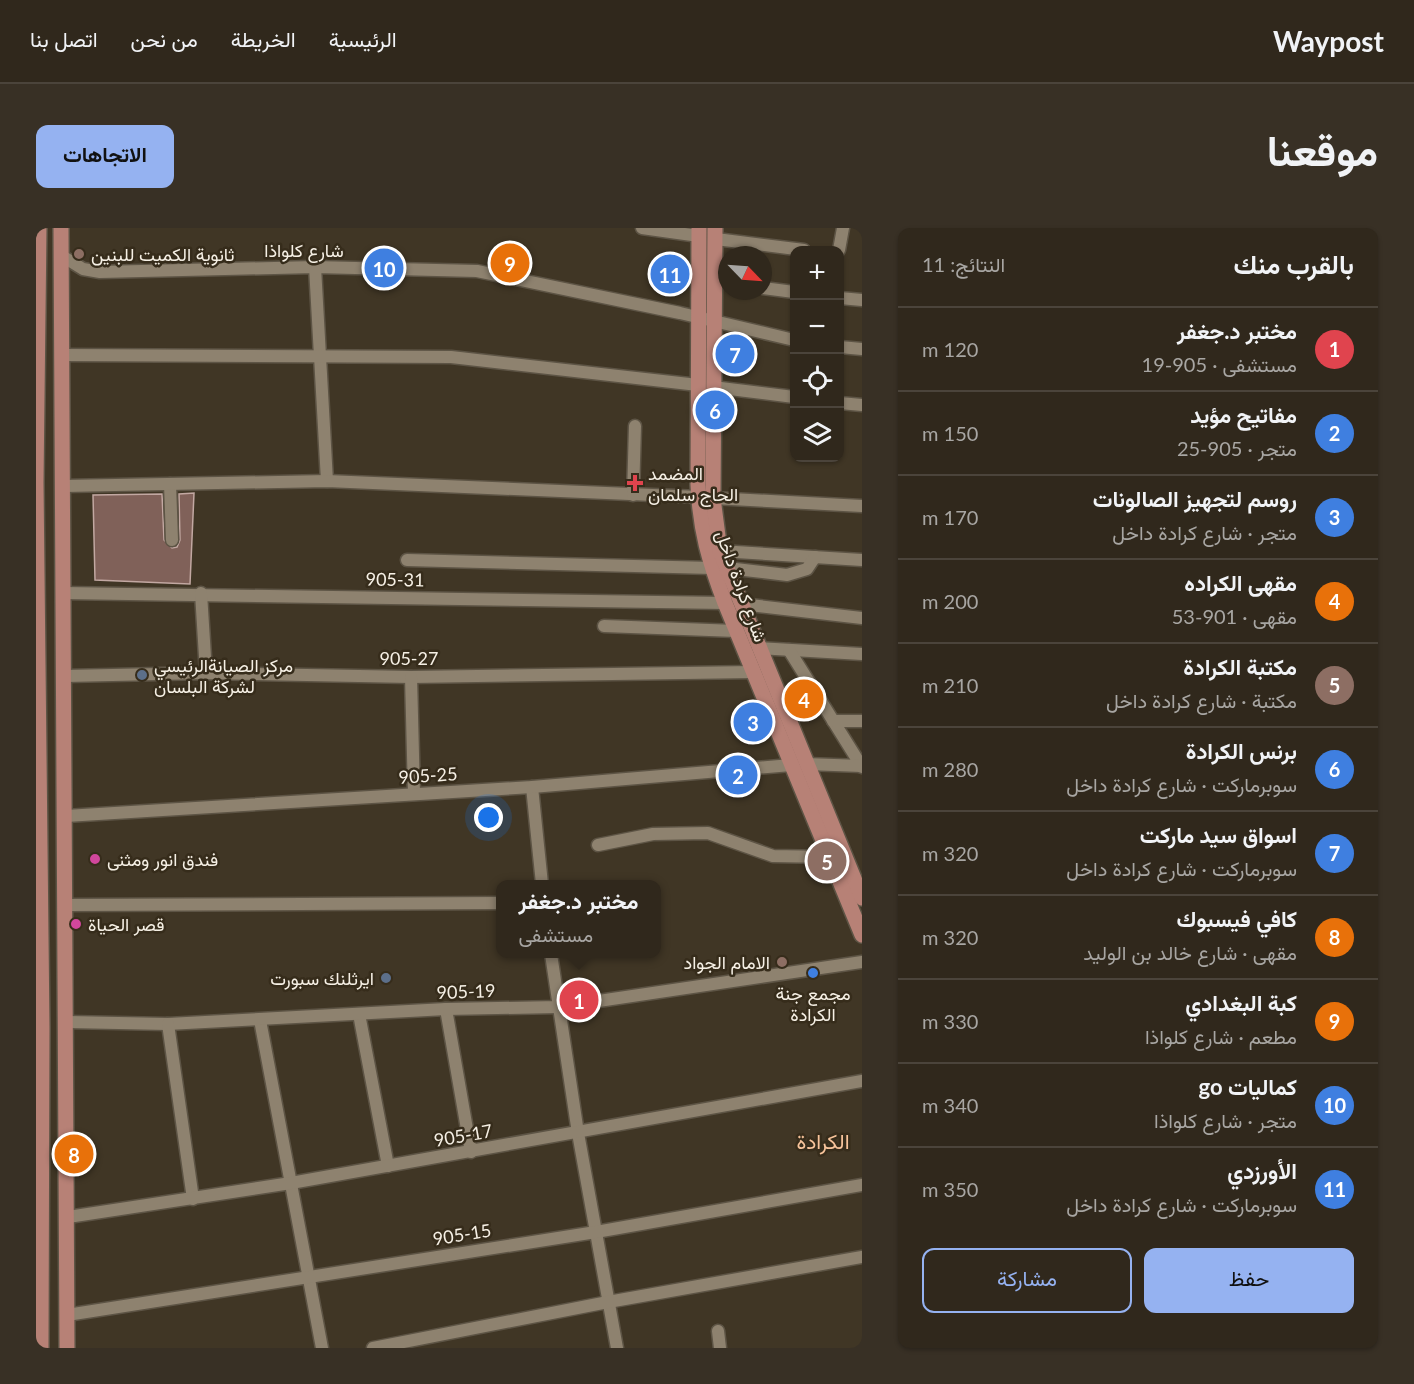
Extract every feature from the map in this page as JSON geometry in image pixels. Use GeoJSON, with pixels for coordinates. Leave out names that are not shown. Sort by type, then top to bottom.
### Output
{"type":"FeatureCollection","features":[{"type":"Feature","properties":{"kind":"main road"},"geometry":{"type":"LineString","coordinates":[[39,228],[36,483],[38,1236],[41,1348]]}},
{"type":"Feature","properties":{"kind":"main road"},"geometry":{"type":"LineString","coordinates":[[62,228],[68,1022],[67,1348]]}},
{"type":"Feature","properties":{"kind":"main road","name":"شارع كرادة داخل"},"geometry":{"type":"LineString","coordinates":[[699,232],[699,318],[706,386],[706,498],[700,526],[719,568],[741,604],[759,648],[829,857],[862,935]]}},
{"type":"Feature","properties":{"kind":"main road","name":"شارع كرادة داخل"},"geometry":{"type":"LineString","coordinates":[[716,233],[718,253]]}},
{"type":"Feature","properties":{"kind":"main road","name":"شارع كرادة داخل"},"geometry":{"type":"LineString","coordinates":[[706,386],[719,300]]}},
{"type":"Feature","properties":{"kind":"main road","name":"شارع كرادة داخل"},"geometry":{"type":"LineString","coordinates":[[706,498],[720,551],[719,568],[724,603],[753,672],[862,898]]}},
{"type":"Feature","properties":{"kind":"street"},"geometry":{"type":"LineString","coordinates":[[642,228],[699,232]]}},
{"type":"Feature","properties":{"kind":"street"},"geometry":{"type":"LineString","coordinates":[[840,246],[843,228]]}},
{"type":"Feature","properties":{"kind":"street"},"geometry":{"type":"LineString","coordinates":[[716,233],[790,247]]}},
{"type":"Feature","properties":{"kind":"street","name":"شارع كلواذا"},"geometry":{"type":"LineString","coordinates":[[62,256],[83,269],[100,272],[315,267],[477,271],[790,339]]}},
{"type":"Feature","properties":{"kind":"street"},"geometry":{"type":"LineString","coordinates":[[315,267],[327,481]]}},
{"type":"Feature","properties":{"kind":"street"},"geometry":{"type":"LineString","coordinates":[[772,289],[790,291]]}},
{"type":"Feature","properties":{"kind":"street"},"geometry":{"type":"LineString","coordinates":[[844,298],[862,300]]}},
{"type":"Feature","properties":{"kind":"street"},"geometry":{"type":"LineString","coordinates":[[844,347],[862,349]]}},
{"type":"Feature","properties":{"kind":"street"},"geometry":{"type":"LineString","coordinates":[[63,355],[451,357],[790,396]]}},
{"type":"Feature","properties":{"kind":"street"},"geometry":{"type":"LineString","coordinates":[[844,403],[862,405]]}},
{"type":"Feature","properties":{"kind":"street"},"geometry":{"type":"LineString","coordinates":[[633,495],[635,426]]}},
{"type":"Feature","properties":{"kind":"street"},"geometry":{"type":"LineString","coordinates":[[64,486],[327,481],[862,506]]}},
{"type":"Feature","properties":{"kind":"street"},"geometry":{"type":"LineString","coordinates":[[170,484],[172,540]]}},
{"type":"Feature","properties":{"kind":"street"},"geometry":{"type":"LineString","coordinates":[[720,551],[862,560]]}},
{"type":"Feature","properties":{"kind":"street","name":"905-31"},"geometry":{"type":"LineString","coordinates":[[407,560],[719,568],[788,574],[807,569],[815,557]]}},
{"type":"Feature","properties":{"kind":"street","name":"905-31"},"geometry":{"type":"LineString","coordinates":[[64,592],[724,603]]}},
{"type":"Feature","properties":{"kind":"street"},"geometry":{"type":"LineString","coordinates":[[201,593],[206,673]]}},
{"type":"Feature","properties":{"kind":"street"},"geometry":{"type":"LineString","coordinates":[[741,604],[862,618]]}},
{"type":"Feature","properties":{"kind":"street"},"geometry":{"type":"LineString","coordinates":[[604,626],[736,631]]}},
{"type":"Feature","properties":{"kind":"street"},"geometry":{"type":"LineString","coordinates":[[759,648],[862,654]]}},
{"type":"Feature","properties":{"kind":"street"},"geometry":{"type":"LineString","coordinates":[[789,650],[862,766]]}},
{"type":"Feature","properties":{"kind":"street","name":"905-27"},"geometry":{"type":"LineString","coordinates":[[65,676],[206,673],[411,676],[753,672]]}},
{"type":"Feature","properties":{"kind":"street"},"geometry":{"type":"LineString","coordinates":[[411,676],[414,794]]}},
{"type":"Feature","properties":{"kind":"street"},"geometry":{"type":"LineString","coordinates":[[833,721],[862,721]]}},
{"type":"Feature","properties":{"kind":"street","name":"905-25"},"geometry":{"type":"LineString","coordinates":[[66,816],[532,787],[798,765],[862,766]]}},
{"type":"Feature","properties":{"kind":"street"},"geometry":{"type":"LineString","coordinates":[[532,787],[541,880]]}},
{"type":"Feature","properties":{"kind":"street"},"geometry":{"type":"LineString","coordinates":[[598,845],[654,834],[708,833],[773,856],[829,857]]}},
{"type":"Feature","properties":{"kind":"street"},"geometry":{"type":"LineString","coordinates":[[67,905],[496,903]]}},
{"type":"Feature","properties":{"kind":"street"},"geometry":{"type":"LineString","coordinates":[[552,958],[578,1133],[617,1348]]}},
{"type":"Feature","properties":{"kind":"street","name":"905-19"},"geometry":{"type":"LineString","coordinates":[[68,1022],[168,1024],[446,1009],[558,1007],[862,962]]}},
{"type":"Feature","properties":{"kind":"street"},"geometry":{"type":"LineString","coordinates":[[446,1009],[471,1152]]}},
{"type":"Feature","properties":{"kind":"street"},"geometry":{"type":"LineString","coordinates":[[359,1014],[388,1166]]}},
{"type":"Feature","properties":{"kind":"street"},"geometry":{"type":"LineString","coordinates":[[260,1020],[322,1348]]}},
{"type":"Feature","properties":{"kind":"street"},"geometry":{"type":"LineString","coordinates":[[168,1024],[193,1199]]}},
{"type":"Feature","properties":{"kind":"street","name":"905-17"},"geometry":{"type":"LineString","coordinates":[[68,1217],[291,1183],[862,1081]]}},
{"type":"Feature","properties":{"kind":"street","name":"905-15"},"geometry":{"type":"LineString","coordinates":[[67,1315],[308,1275],[596,1232],[862,1185]]}},
{"type":"Feature","properties":{"kind":"street"},"geometry":{"type":"LineString","coordinates":[[373,1348],[608,1302],[862,1257]]}},
{"type":"Feature","properties":{"kind":"street"},"geometry":{"type":"LineString","coordinates":[[718,1331],[720,1348]]}},
{"type":"Feature","properties":{"kind":"building"},"geometry":{"type":"Polygon","coordinates":[[[194,493],[190,584],[95,580],[93,495],[162,494],[164,540],[172,548],[177,547],[180,540],[179,494],[194,493]]]}},
{"type":"Feature","properties":{"kind":"place","name":"ثانوية الكميت للبنين"},"geometry":{"type":"Point","coordinates":[79,254]}},
{"type":"Feature","properties":{"kind":"place","name":"كبة البغدادي"},"geometry":{"type":"Point","coordinates":[510,263]}},
{"type":"Feature","properties":{"kind":"place","name":"كماليات go"},"geometry":{"type":"Point","coordinates":[384,268]}},
{"type":"Feature","properties":{"kind":"place","name":"الأورزدي"},"geometry":{"type":"Point","coordinates":[670,274]}},
{"type":"Feature","properties":{"kind":"place","name":"اسواق سيد ماركت"},"geometry":{"type":"Point","coordinates":[735,354]}},
{"type":"Feature","properties":{"kind":"place","name":"برنس الكرادة"},"geometry":{"type":"Point","coordinates":[715,410]}},
{"type":"Feature","properties":{"kind":"place","name":"المضمد الحاج سلمان"},"geometry":{"type":"Point","coordinates":[635,483]}},
{"type":"Feature","properties":{"kind":"place","name":"مركز الصيانةالرئيسي لشركة البلسان"},"geometry":{"type":"Point","coordinates":[142,675]}},
{"type":"Feature","properties":{"kind":"place","name":"مقهى الكراده"},"geometry":{"type":"Point","coordinates":[804,699]}},
{"type":"Feature","properties":{"kind":"place","name":"روسم لتجهيز الصالونات"},"geometry":{"type":"Point","coordinates":[753,722]}},
{"type":"Feature","properties":{"kind":"place","name":"مفاتيح مؤيد"},"geometry":{"type":"Point","coordinates":[738,775]}},
{"type":"Feature","properties":{"kind":"place","name":"فندق انور ومثنى"},"geometry":{"type":"Point","coordinates":[95,859]}},
{"type":"Feature","properties":{"kind":"place","name":"مكتبة الكرادة"},"geometry":{"type":"Point","coordinates":[827,861]}},
{"type":"Feature","properties":{"kind":"place","name":"قصر الحياة"},"geometry":{"type":"Point","coordinates":[76,924]}},
{"type":"Feature","properties":{"kind":"place","name":"الامام الجواد"},"geometry":{"type":"Point","coordinates":[782,962]}},
{"type":"Feature","properties":{"kind":"place","name":"مجمع جنة الكرادة"},"geometry":{"type":"Point","coordinates":[813,973]}},
{"type":"Feature","properties":{"kind":"place","name":"ايرثلنك سبورت"},"geometry":{"type":"Point","coordinates":[386,978]}},
{"type":"Feature","properties":{"kind":"place","name":"مختبر د.جغفر"},"geometry":{"type":"Point","coordinates":[579,1000]}},
{"type":"Feature","properties":{"kind":"place","name":"كافي فيسبوك"},"geometry":{"type":"Point","coordinates":[74,1154]}},
{"type":"Feature","properties":{"kind":"district","name":"الكرادة"},"geometry":{"type":"Point","coordinates":[823,1140]}}]}
